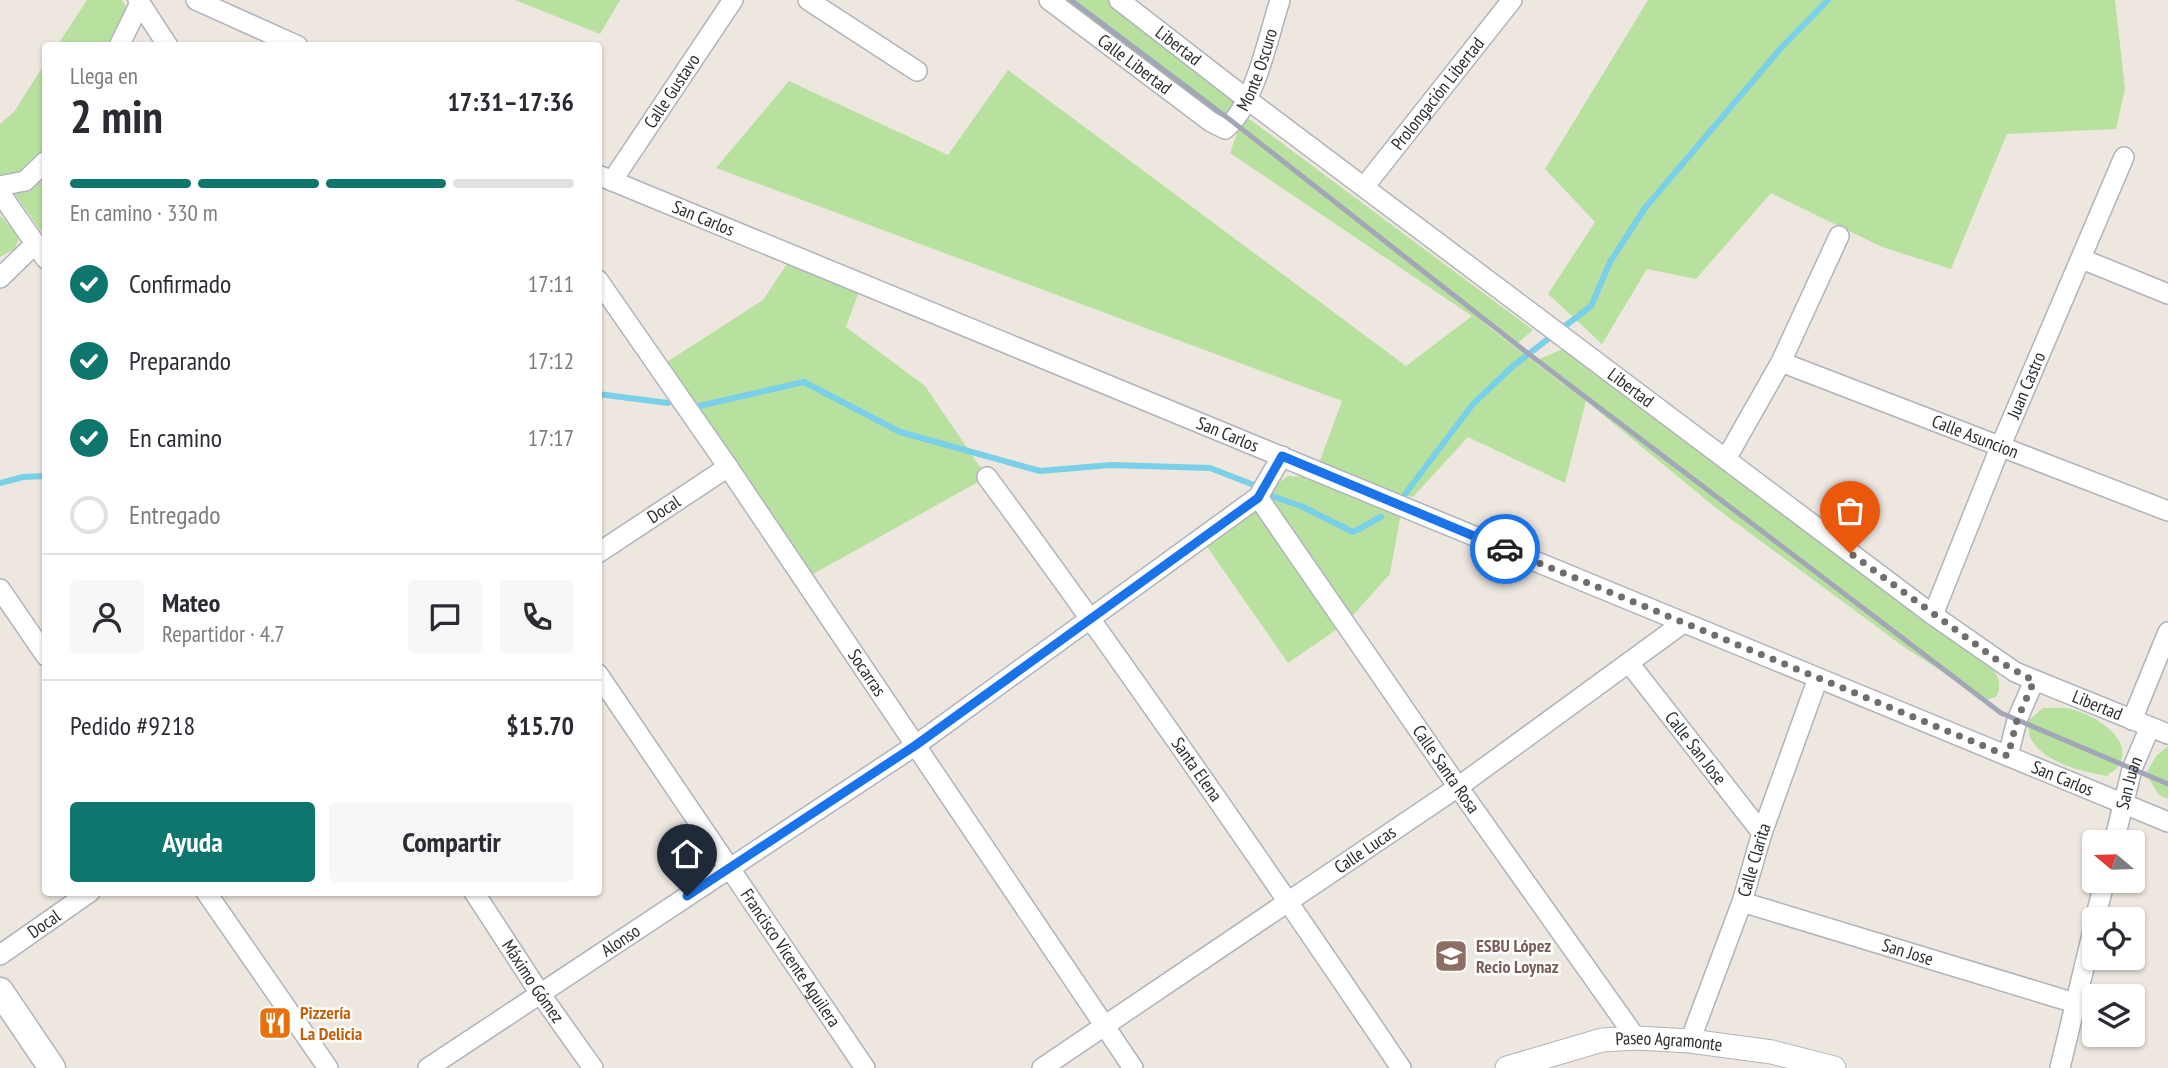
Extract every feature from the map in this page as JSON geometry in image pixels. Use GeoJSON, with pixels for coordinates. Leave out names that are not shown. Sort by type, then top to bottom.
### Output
{"type":"FeatureCollection","features":[{"type":"Feature","properties":{"kind":"main road"},"geometry":{"type":"LineString","coordinates":[[0,991],[52,1068]]}},
{"type":"Feature","properties":{"kind":"street"},"geometry":{"type":"LineString","coordinates":[[196,0],[289,42]]}},
{"type":"Feature","properties":{"kind":"street","name":"Calle Gustavo"},"geometry":{"type":"LineString","coordinates":[[605,178],[733,0]]}},
{"type":"Feature","properties":{"kind":"street"},"geometry":{"type":"LineString","coordinates":[[808,0],[917,71]]}},
{"type":"Feature","properties":{"kind":"street","name":"Calle Libertad"},"geometry":{"type":"LineString","coordinates":[[1049,0],[1221,127]]}},
{"type":"Feature","properties":{"kind":"street","name":"Libertad"},"geometry":{"type":"LineString","coordinates":[[1119,0],[1933,615],[2015,672],[2159,731]]}},
{"type":"Feature","properties":{"kind":"street","name":"Monte Oscuro"},"geometry":{"type":"LineString","coordinates":[[1221,127],[1225,129],[1233,122],[1248,100],[1280,0]]}},
{"type":"Feature","properties":{"kind":"street","name":"Prolongación Libertad"},"geometry":{"type":"LineString","coordinates":[[1364,187],[1512,0]]}},
{"type":"Feature","properties":{"kind":"street"},"geometry":{"type":"LineString","coordinates":[[121,42],[139,1]]}},
{"type":"Feature","properties":{"kind":"street"},"geometry":{"type":"LineString","coordinates":[[139,1],[165,42]]}},
{"type":"Feature","properties":{"kind":"street","name":"Juan Castro"},"geometry":{"type":"LineString","coordinates":[[1933,615],[2001,445],[2124,158]]}},
{"type":"Feature","properties":{"kind":"street"},"geometry":{"type":"LineString","coordinates":[[0,186],[25,181],[42,165]]}},
{"type":"Feature","properties":{"kind":"street","name":"San Carlos"},"geometry":{"type":"LineString","coordinates":[[605,178],[2168,822]]}},
{"type":"Feature","properties":{"kind":"street"},"geometry":{"type":"LineString","coordinates":[[0,193],[40,251],[0,278]]}},
{"type":"Feature","properties":{"kind":"street"},"geometry":{"type":"LineString","coordinates":[[1726,459],[1781,362],[1839,236]]}},
{"type":"Feature","properties":{"kind":"street"},"geometry":{"type":"LineString","coordinates":[[2082,258],[2168,294]]}},
{"type":"Feature","properties":{"kind":"street","name":"Socarras"},"geometry":{"type":"LineString","coordinates":[[602,286],[728,467],[1133,1068]]}},
{"type":"Feature","properties":{"kind":"street","name":"Calle Asuncion"},"geometry":{"type":"LineString","coordinates":[[1781,362],[2168,511]]}},
{"type":"Feature","properties":{"kind":"street"},"geometry":{"type":"LineString","coordinates":[[1258,498],[1282,456]]}},
{"type":"Feature","properties":{"kind":"street","name":"Docal"},"geometry":{"type":"LineString","coordinates":[[602,550],[728,467]]}},
{"type":"Feature","properties":{"kind":"street","name":"Santa Elena"},"geometry":{"type":"LineString","coordinates":[[986,477],[1091,618],[1401,1068]]}},
{"type":"Feature","properties":{"kind":"street","name":"Alonso"},"geometry":{"type":"LineString","coordinates":[[428,1068],[539,992],[916,745],[1258,498]]}},
{"type":"Feature","properties":{"kind":"street","name":"Calle Santa Rosa"},"geometry":{"type":"LineString","coordinates":[[1258,498],[1636,1038]]}},
{"type":"Feature","properties":{"kind":"street"},"geometry":{"type":"LineString","coordinates":[[0,589],[42,650]]}},
{"type":"Feature","properties":{"kind":"street","name":"Calle Lucas"},"geometry":{"type":"LineString","coordinates":[[1042,1068],[1458,787],[1683,623]]}},
{"type":"Feature","properties":{"kind":"street"},"geometry":{"type":"LineString","coordinates":[[2132,720],[2168,632]]}},
{"type":"Feature","properties":{"kind":"street","name":"Calle San Jose"},"geometry":{"type":"LineString","coordinates":[[1629,663],[1762,833]]}},
{"type":"Feature","properties":{"kind":"street","name":"Calle Clarita"},"geometry":{"type":"LineString","coordinates":[[1690,1041],[1742,902],[1762,833],[1818,678]]}},
{"type":"Feature","properties":{"kind":"street","name":"Francisco Vicente Aguilera"},"geometry":{"type":"LineString","coordinates":[[602,680],[865,1068]]}},
{"type":"Feature","properties":{"kind":"street"},"geometry":{"type":"LineString","coordinates":[[2008,756],[2017,720],[2034,681]]}},
{"type":"Feature","properties":{"kind":"street","name":"San Juan"},"geometry":{"type":"LineString","coordinates":[[2117,830],[2132,769],[2159,731]]}},
{"type":"Feature","properties":{"kind":"street","name":"Docal"},"geometry":{"type":"LineString","coordinates":[[0,955],[84,896]]}},
{"type":"Feature","properties":{"kind":"street"},"geometry":{"type":"LineString","coordinates":[[209,896],[328,1068]]}},
{"type":"Feature","properties":{"kind":"street","name":"Máximo Gómez"},"geometry":{"type":"LineString","coordinates":[[477,896],[539,992],[593,1068]]}},
{"type":"Feature","properties":{"kind":"street","name":"San Jose"},"geometry":{"type":"LineString","coordinates":[[1742,902],[2075,1003]]}},
{"type":"Feature","properties":{"kind":"street"},"geometry":{"type":"LineString","coordinates":[[2060,1068],[2083,970]]}},
{"type":"Feature","properties":{"kind":"street","name":"Paseo Agramonte"},"geometry":{"type":"LineString","coordinates":[[1507,1068],[1602,1040],[1636,1038],[1690,1041],[1772,1052],[1834,1068]]}},
{"type":"Feature","properties":{"kind":"green space"},"geometry":{"type":"Polygon","coordinates":[[[87,0],[122,0],[129,11],[117,42],[60,42],[87,0]]]}},
{"type":"Feature","properties":{"kind":"green space"},"geometry":{"type":"Polygon","coordinates":[[[515,0],[620,0],[600,34],[515,0]]]}},
{"type":"Feature","properties":{"kind":"green space"},"geometry":{"type":"Polygon","coordinates":[[[1049,0],[1119,0],[1248,100],[1225,129],[1049,0]]]}},
{"type":"Feature","properties":{"kind":"green space"},"geometry":{"type":"Polygon","coordinates":[[[1648,0],[2115,0],[2125,89],[2116,129],[2007,134],[1951,269],[1882,247],[1771,193],[1696,279],[1647,269],[1602,344],[1548,294],[1595,222],[1545,169],[1648,0]]]}},
{"type":"Feature","properties":{"kind":"green space"},"geometry":{"type":"Polygon","coordinates":[[[42,68],[42,157],[20,175],[3,179],[0,175],[0,124],[14,112],[42,68]]]}},
{"type":"Feature","properties":{"kind":"green space"},"geometry":{"type":"Polygon","coordinates":[[[1008,70],[1406,366],[1472,316],[1230,153],[1237,133],[1248,118],[1533,330],[1518,343],[1481,321],[1567,387],[1537,360],[1563,349],[1978,656],[1996,674],[1999,690],[1996,697],[1986,700],[1907,649],[1716,508],[1586,401],[1565,483],[1468,437],[1413,497],[1319,478],[1401,513],[1390,574],[1346,623],[1288,663],[1201,538],[1288,476],[1314,477],[1342,401],[716,168],[789,81],[948,155],[1008,70]]]}},
{"type":"Feature","properties":{"kind":"green space"},"geometry":{"type":"Polygon","coordinates":[[[42,169],[42,232],[13,192],[42,169]]]}},
{"type":"Feature","properties":{"kind":"green space"},"geometry":{"type":"Polygon","coordinates":[[[0,215],[19,238],[15,249],[0,257],[0,215]]]}},
{"type":"Feature","properties":{"kind":"green space"},"geometry":{"type":"Polygon","coordinates":[[[793,255],[862,283],[846,327],[925,386],[987,477],[804,579],[659,367],[763,300],[793,255]]]}},
{"type":"Feature","properties":{"kind":"green space"},"geometry":{"type":"Polygon","coordinates":[[[2043,708],[2071,709],[2100,722],[2116,737],[2121,746],[2122,755],[2118,766],[2107,776],[2086,772],[2043,753],[2030,737],[2029,720],[2043,708]]]}},
{"type":"Feature","properties":{"kind":"green space"},"geometry":{"type":"Polygon","coordinates":[[[2168,746],[2168,799],[2159,795],[2146,774],[2156,756],[2168,746]]]}},
{"type":"Feature","properties":{"kind":"waterway"},"geometry":{"type":"LineString","coordinates":[[1405,494],[1473,404],[1513,366],[1591,306],[1610,262],[1645,208],[1781,48],[1828,0]]}},
{"type":"Feature","properties":{"kind":"waterway"},"geometry":{"type":"LineString","coordinates":[[699,406],[804,382],[900,432],[1040,471],[1111,465],[1210,468],[1254,485]]}},
{"type":"Feature","properties":{"kind":"waterway"},"geometry":{"type":"LineString","coordinates":[[602,395],[668,403]]}},
{"type":"Feature","properties":{"kind":"waterway"},"geometry":{"type":"LineString","coordinates":[[0,483],[23,477],[42,476]]}},
{"type":"Feature","properties":{"kind":"waterway"},"geometry":{"type":"LineString","coordinates":[[1265,494],[1301,506],[1353,532],[1381,517]]}},
{"type":"Feature","properties":{"kind":"railway"},"geometry":{"type":"LineString","coordinates":[[1071,0],[1233,122],[1521,348],[2001,713],[2168,784]]}},
{"type":"Feature","properties":{"kind":"way so far"},"geometry":{"type":"LineString","coordinates":[[1505,549],[2008,756],[2017,720],[2034,681],[2000,662],[1850,553]]}},
{"type":"Feature","properties":{"kind":"place","name":"ESBU López Recio Loynaz"},"geometry":{"type":"Point","coordinates":[1451,956]}},
{"type":"Feature","properties":{"kind":"place","name":"Pizzería La Delicia"},"geometry":{"type":"Point","coordinates":[275,1023]}},
{"type":"Feature","properties":{"kind":"route"},"geometry":{"type":"LineString","coordinates":[[687,896],[916,745],[1258,498],[1282,456],[1505,549]]}}]}
